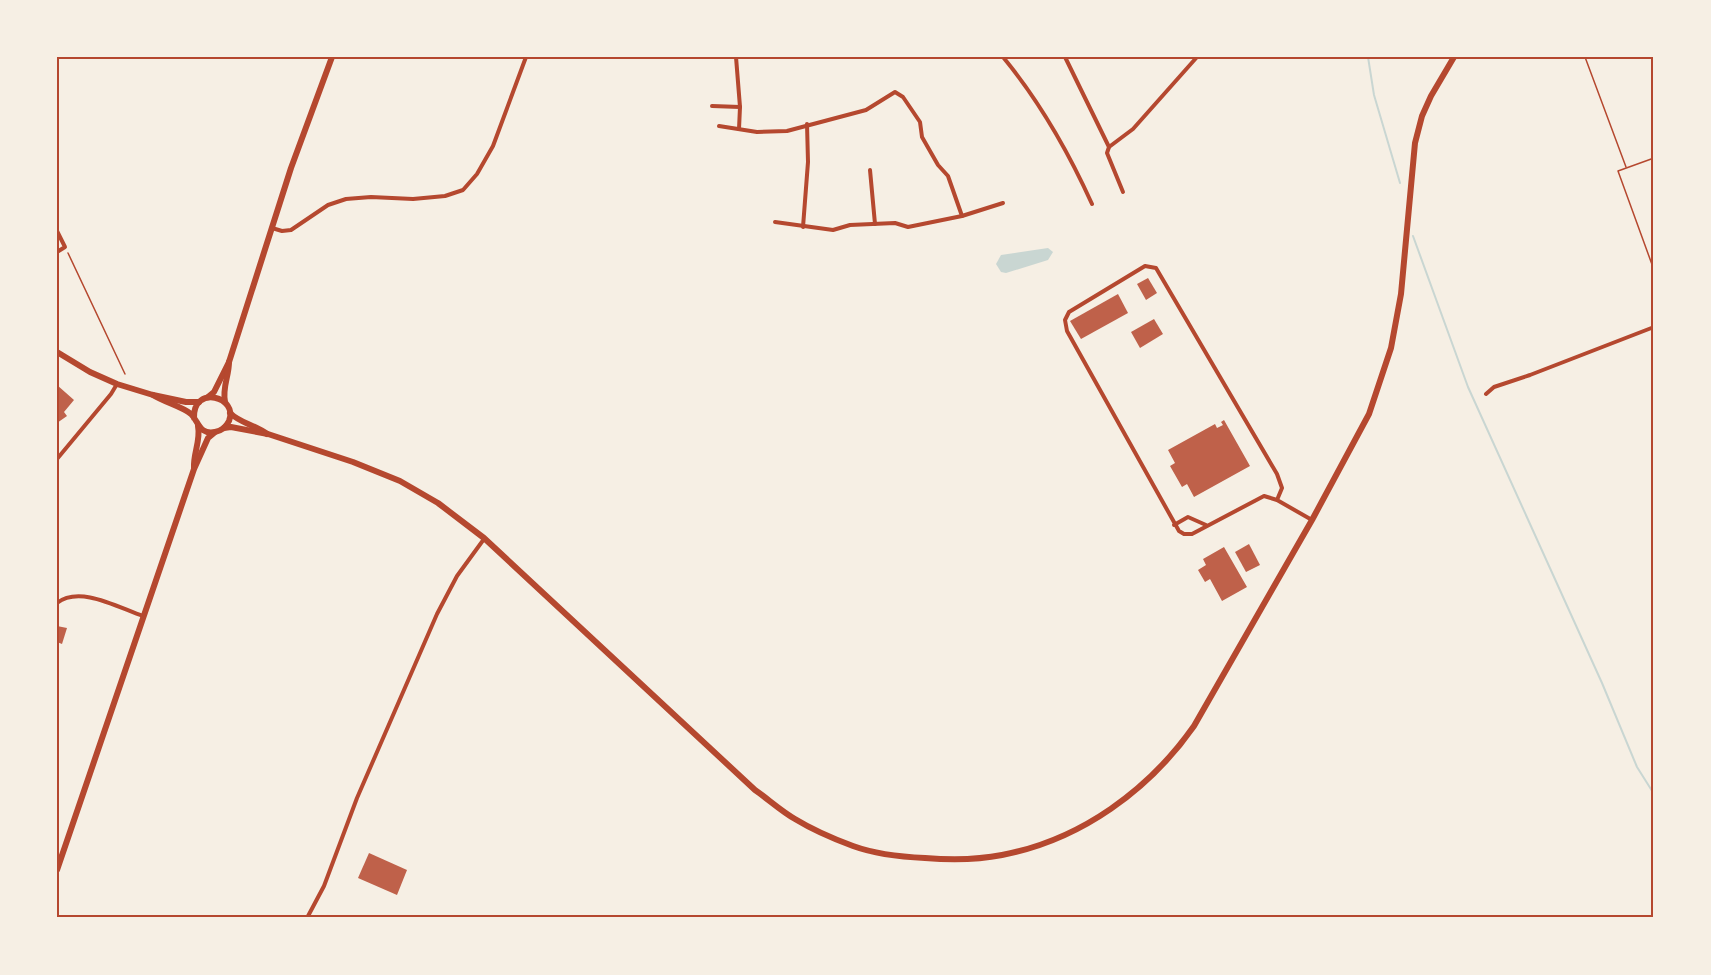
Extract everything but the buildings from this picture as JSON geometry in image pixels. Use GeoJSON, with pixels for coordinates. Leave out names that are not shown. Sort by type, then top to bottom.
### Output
{"type":"FeatureCollection","features":[{"type":"Feature","properties":{"kind":"main road"},"geometry":{"type":"LineString","coordinates":[[57,352],[90,372],[117,384],[153,395],[192,404],[214,392],[229,362],[291,168],[332,57]]}},
{"type":"Feature","properties":{"kind":"main road"},"geometry":{"type":"LineString","coordinates":[[57,870],[194,469],[208,438],[224,428],[231,427],[268,434],[353,462],[400,481],[438,503],[484,538],[755,790],[795,819],[855,847],[906,857],[955,860],[1003,855],[1057,839],[1104,815],[1145,782],[1177,750],[1194,726],[1312,520],[1369,414],[1391,348],[1401,294],[1415,143],[1422,116],[1431,96],[1454,57]]}},
{"type":"Feature","properties":{"kind":"main road"},"geometry":{"type":"LineString","coordinates":[[229,362],[228,378],[224,389],[225,403],[230,413],[235,418],[268,434]]}},
{"type":"Feature","properties":{"kind":"main road"},"geometry":{"type":"LineString","coordinates":[[153,395],[189,412],[194,417],[199,434],[194,454],[194,469]]}},
{"type":"Feature","properties":{"kind":"main road"},"geometry":{"type":"LineString","coordinates":[[208,397],[220,399],[225,403]]}},
{"type":"Feature","properties":{"kind":"main road"},"geometry":{"type":"LineString","coordinates":[[194,417],[194,411],[199,402]]}},
{"type":"Feature","properties":{"kind":"main road"},"geometry":{"type":"LineString","coordinates":[[224,428],[230,418],[230,413]]}},
{"type":"Feature","properties":{"kind":"main road"},"geometry":{"type":"LineString","coordinates":[[198,426],[203,431],[214,433]]}},
{"type":"Feature","properties":{"kind":"street"},"geometry":{"type":"LineString","coordinates":[[272,228],[282,231],[291,230],[328,205],[346,199],[371,197],[413,199],[445,196],[463,190],[477,174],[493,146],[526,57]]}},
{"type":"Feature","properties":{"kind":"street"},"geometry":{"type":"LineString","coordinates":[[736,57],[740,107],[739,129]]}},
{"type":"Feature","properties":{"kind":"street"},"geometry":{"type":"LineString","coordinates":[[1003,57],[1049,120],[1076,167],[1092,204]]}},
{"type":"Feature","properties":{"kind":"street"},"geometry":{"type":"LineString","coordinates":[[1065,57],[1108,147],[1107,153],[1123,192]]}},
{"type":"Feature","properties":{"kind":"street"},"geometry":{"type":"LineString","coordinates":[[1108,147],[1133,129],[1197,57]]}},
{"type":"Feature","properties":{"kind":"street"},"geometry":{"type":"LineString","coordinates":[[719,126],[775,133],[787,131],[856,113],[895,92],[903,97],[920,122],[922,137],[938,165],[948,176],[962,216]]}},
{"type":"Feature","properties":{"kind":"street"},"geometry":{"type":"LineString","coordinates":[[712,106],[740,107]]}},
{"type":"Feature","properties":{"kind":"street"},"geometry":{"type":"LineString","coordinates":[[803,227],[808,171],[807,124]]}},
{"type":"Feature","properties":{"kind":"street"},"geometry":{"type":"LineString","coordinates":[[870,170],[875,225]]}},
{"type":"Feature","properties":{"kind":"street"},"geometry":{"type":"LineString","coordinates":[[774,222],[833,230],[850,225],[895,223],[908,226],[962,216],[1003,203]]}},
{"type":"Feature","properties":{"kind":"street"},"geometry":{"type":"LineString","coordinates":[[57,231],[65,247],[57,252]]}},
{"type":"Feature","properties":{"kind":"street"},"geometry":{"type":"LineString","coordinates":[[1277,500],[1282,488],[1277,474],[1156,268],[1145,266],[1069,312],[1065,320],[1067,331],[1174,525],[1184,534],[1192,534],[1264,496],[1277,500],[1312,520]]}},
{"type":"Feature","properties":{"kind":"street"},"geometry":{"type":"LineString","coordinates":[[1486,394],[1494,387],[1654,327]]}},
{"type":"Feature","properties":{"kind":"street"},"geometry":{"type":"LineString","coordinates":[[57,459],[117,384]]}},
{"type":"Feature","properties":{"kind":"street"},"geometry":{"type":"LineString","coordinates":[[1174,525],[1188,517],[1206,525]]}},
{"type":"Feature","properties":{"kind":"street"},"geometry":{"type":"LineString","coordinates":[[307,918],[324,886],[357,798],[437,614],[457,576],[484,538]]}},
{"type":"Feature","properties":{"kind":"street"},"geometry":{"type":"LineString","coordinates":[[57,603],[64,597],[79,595],[143,616]]}},
{"type":"Feature","properties":{"kind":"path"},"geometry":{"type":"LineString","coordinates":[[1585,57],[1626,168]]}},
{"type":"Feature","properties":{"kind":"path"},"geometry":{"type":"LineString","coordinates":[[1654,158],[1618,171],[1654,270]]}},
{"type":"Feature","properties":{"kind":"path"},"geometry":{"type":"LineString","coordinates":[[65,247],[125,374]]}},
{"type":"Feature","properties":{"kind":"shaded area"},"geometry":{"type":"Polygon","coordinates":[[[1048,248],[1053,252],[1048,260],[1006,273],[1001,272],[996,264],[1001,255],[1048,248]]]}},
{"type":"Feature","properties":{"kind":"waterway"},"geometry":{"type":"LineString","coordinates":[[1368,57],[1374,95],[1400,183]]}},
{"type":"Feature","properties":{"kind":"waterway"},"geometry":{"type":"LineString","coordinates":[[1413,236],[1468,387],[1602,683],[1637,767],[1654,794]]}}]}
